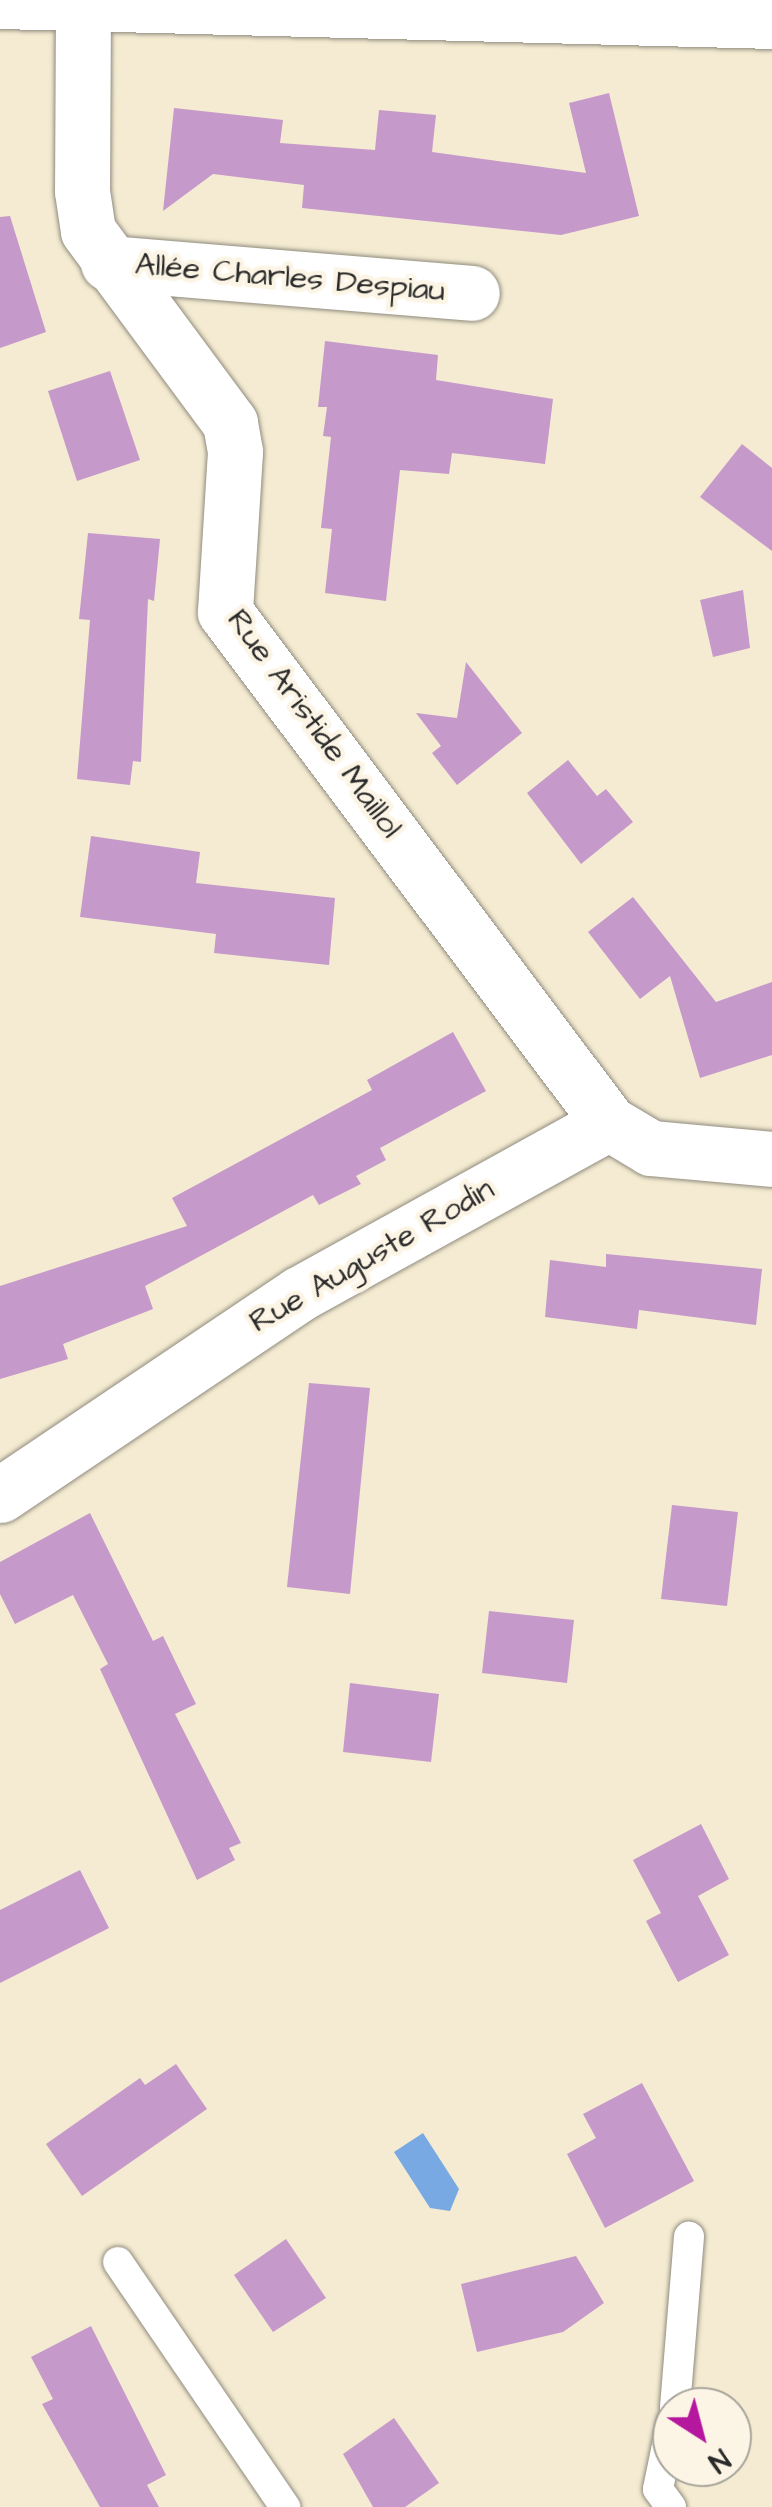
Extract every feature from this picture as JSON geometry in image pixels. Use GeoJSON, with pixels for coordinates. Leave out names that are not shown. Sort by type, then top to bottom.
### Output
{"type":"FeatureCollection","features":[{"type":"Feature","properties":{"kind":"street"},"geometry":{"type":"LineString","coordinates":[[0,1],[772,21]]}},
{"type":"Feature","properties":{"kind":"street","name":"Rue Aristide Maillol"},"geometry":{"type":"LineString","coordinates":[[83,5],[82,191],[88,231],[108,263],[230,422],[236,452],[225,612],[609,1123]]}},
{"type":"Feature","properties":{"kind":"street","name":"Allée Charles Despiau"},"geometry":{"type":"LineString","coordinates":[[108,263],[472,293]]}},
{"type":"Feature","properties":{"kind":"street"},"geometry":{"type":"LineString","coordinates":[[609,1123],[651,1148],[772,1159]]}},
{"type":"Feature","properties":{"kind":"street","name":"Rue Auguste Rodin"},"geometry":{"type":"LineString","coordinates":[[0,1494],[299,1294],[609,1123]]}},
{"type":"Feature","properties":{"kind":"lane"},"geometry":{"type":"LineString","coordinates":[[677,2387],[689,2237]]}},
{"type":"Feature","properties":{"kind":"lane"},"geometry":{"type":"LineString","coordinates":[[118,2262],[286,2507]]}},
{"type":"Feature","properties":{"kind":"water"},"geometry":{"type":"Polygon","coordinates":[[[423,2133],[459,2189],[450,2211],[430,2208],[394,2152],[423,2133]]]}},
{"type":"Feature","properties":{"kind":"building"},"geometry":{"type":"Polygon","coordinates":[[[609,93],[639,216],[561,235],[302,208],[304,185],[213,174],[163,211],[174,108],[283,120],[280,143],[375,150],[379,110],[436,115],[432,152],[586,173],[569,103],[609,93]]]}},
{"type":"Feature","properties":{"kind":"building"},"geometry":{"type":"Polygon","coordinates":[[[10,216],[46,332],[0,348],[0,217],[10,216]]]}},
{"type":"Feature","properties":{"kind":"building"},"geometry":{"type":"Polygon","coordinates":[[[325,341],[438,355],[436,380],[553,399],[545,464],[452,453],[449,474],[400,470],[386,601],[325,593],[332,529],[321,528],[331,437],[323,436],[327,407],[318,407],[325,341]]]}},
{"type":"Feature","properties":{"kind":"building"},"geometry":{"type":"Polygon","coordinates":[[[110,371],[140,460],[77,481],[48,391],[110,371]]]}},
{"type":"Feature","properties":{"kind":"building"},"geometry":{"type":"Polygon","coordinates":[[[742,444],[772,468],[772,551],[700,497],[742,444]]]}},
{"type":"Feature","properties":{"kind":"building"},"geometry":{"type":"Polygon","coordinates":[[[88,533],[160,539],[154,601],[148,599],[141,762],[133,761],[130,785],[77,779],[90,620],[79,619],[88,533]]]}},
{"type":"Feature","properties":{"kind":"building"},"geometry":{"type":"Polygon","coordinates":[[[743,590],[750,648],[713,657],[700,600],[743,590]]]}},
{"type":"Feature","properties":{"kind":"building"},"geometry":{"type":"Polygon","coordinates":[[[466,662],[522,733],[457,785],[432,753],[441,746],[416,713],[457,718],[466,662]]]}},
{"type":"Feature","properties":{"kind":"building"},"geometry":{"type":"Polygon","coordinates":[[[568,760],[597,796],[606,789],[633,822],[581,864],[527,793],[568,760]]]}},
{"type":"Feature","properties":{"kind":"building"},"geometry":{"type":"Polygon","coordinates":[[[91,836],[200,852],[196,883],[335,898],[329,965],[214,953],[216,934],[80,917],[91,836]]]}},
{"type":"Feature","properties":{"kind":"building"},"geometry":{"type":"Polygon","coordinates":[[[633,897],[716,1002],[772,982],[772,1055],[700,1078],[670,976],[640,999],[588,932],[633,897]]]}},
{"type":"Feature","properties":{"kind":"building"},"geometry":{"type":"Polygon","coordinates":[[[453,1032],[486,1091],[380,1148],[386,1160],[356,1176],[361,1184],[319,1205],[313,1195],[145,1286],[153,1309],[63,1344],[68,1359],[0,1379],[0,1286],[187,1226],[172,1198],[372,1090],[367,1080],[453,1032]]]}},
{"type":"Feature","properties":{"kind":"building"},"geometry":{"type":"Polygon","coordinates":[[[606,1254],[762,1269],[756,1325],[639,1310],[637,1329],[545,1317],[550,1260],[606,1267],[606,1254]]]}},
{"type":"Feature","properties":{"kind":"building"},"geometry":{"type":"Polygon","coordinates":[[[309,1383],[370,1388],[350,1594],[287,1587],[309,1383]]]}},
{"type":"Feature","properties":{"kind":"building"},"geometry":{"type":"Polygon","coordinates":[[[672,1505],[738,1512],[727,1606],[661,1599],[672,1505]]]}},
{"type":"Feature","properties":{"kind":"building"},"geometry":{"type":"Polygon","coordinates":[[[90,1513],[153,1641],[163,1636],[196,1704],[175,1714],[241,1843],[229,1848],[235,1860],[197,1880],[100,1669],[108,1664],[73,1595],[15,1624],[0,1594],[0,1562],[90,1513]]]}},
{"type":"Feature","properties":{"kind":"building"},"geometry":{"type":"Polygon","coordinates":[[[489,1611],[574,1620],[567,1683],[482,1673],[489,1611]]]}},
{"type":"Feature","properties":{"kind":"building"},"geometry":{"type":"Polygon","coordinates":[[[350,1683],[439,1694],[431,1762],[343,1752],[350,1683]]]}},
{"type":"Feature","properties":{"kind":"building"},"geometry":{"type":"Polygon","coordinates":[[[701,1824],[729,1879],[698,1896],[729,1955],[678,1982],[646,1921],[661,1913],[633,1860],[701,1824]]]}},
{"type":"Feature","properties":{"kind":"building"},"geometry":{"type":"Polygon","coordinates":[[[80,1870],[109,1928],[0,1983],[0,1910],[80,1870]]]}},
{"type":"Feature","properties":{"kind":"building"},"geometry":{"type":"Polygon","coordinates":[[[176,2064],[207,2109],[82,2196],[46,2144],[140,2078],[145,2085],[176,2064]]]}},
{"type":"Feature","properties":{"kind":"building"},"geometry":{"type":"Polygon","coordinates":[[[642,2083],[694,2181],[605,2228],[567,2154],[596,2138],[583,2114],[642,2083]]]}},
{"type":"Feature","properties":{"kind":"building"},"geometry":{"type":"Polygon","coordinates":[[[286,2239],[326,2298],[273,2332],[234,2275],[286,2239]]]}},
{"type":"Feature","properties":{"kind":"building"},"geometry":{"type":"Polygon","coordinates":[[[576,2256],[604,2303],[563,2332],[477,2352],[461,2284],[576,2256]]]}},
{"type":"Feature","properties":{"kind":"building"},"geometry":{"type":"Polygon","coordinates":[[[91,2326],[166,2475],[147,2485],[159,2507],[100,2507],[42,2404],[53,2399],[31,2357],[91,2326]]]}},
{"type":"Feature","properties":{"kind":"building"},"geometry":{"type":"Polygon","coordinates":[[[394,2418],[439,2483],[405,2507],[373,2507],[343,2454],[394,2418]]]}}]}
